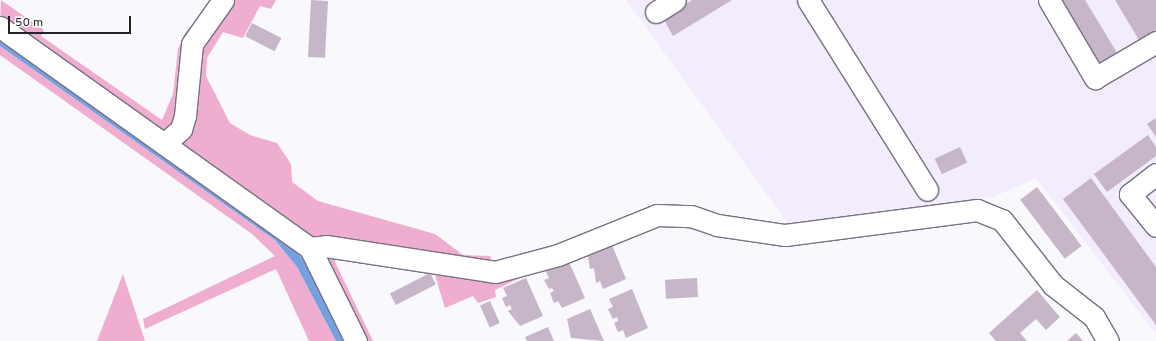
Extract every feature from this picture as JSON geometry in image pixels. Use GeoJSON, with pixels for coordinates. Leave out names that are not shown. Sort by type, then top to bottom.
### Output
{"type":"FeatureCollection","features":[{"type":"Feature","properties":{"kind":"street"},"geometry":{"type":"LineString","coordinates":[[164,144],[181,129],[185,116],[192,44],[223,0]]}},
{"type":"Feature","properties":{"kind":"street"},"geometry":{"type":"LineString","coordinates":[[656,12],[675,0]]}},
{"type":"Feature","properties":{"kind":"street"},"geometry":{"type":"LineString","coordinates":[[808,0],[928,190]]}},
{"type":"Feature","properties":{"kind":"street"},"geometry":{"type":"LineString","coordinates":[[1049,0],[1096,78],[1156,42]]}},
{"type":"Feature","properties":{"kind":"street"},"geometry":{"type":"LineString","coordinates":[[0,27],[310,248],[356,341]]}},
{"type":"Feature","properties":{"kind":"street"},"geometry":{"type":"LineString","coordinates":[[1156,174],[1130,194],[1156,226]]}},
{"type":"Feature","properties":{"kind":"street"},"geometry":{"type":"LineString","coordinates":[[310,248],[326,246],[495,272],[558,255],[657,215],[691,216],[717,225],[785,234],[977,210],[1002,220],[1053,285],[1094,317],[1108,341]]}},
{"type":"Feature","properties":{"kind":"shaded area"},"geometry":{"type":"Polygon","coordinates":[[[1,0],[44,30],[41,36],[162,120],[173,94],[178,49],[185,33],[213,0],[181,111],[166,133],[0,21],[1,0]]]}},
{"type":"Feature","properties":{"kind":"shaded area"},"geometry":{"type":"Polygon","coordinates":[[[229,0],[276,0],[271,9],[260,6],[243,38],[223,32],[207,58],[206,76],[230,123],[250,135],[277,143],[291,164],[292,182],[318,201],[435,234],[463,255],[490,256],[494,266],[313,238],[178,146],[192,64],[229,0]]]}},
{"type":"Feature","properties":{"kind":"shaded area"},"geometry":{"type":"Polygon","coordinates":[[[626,0],[1156,0],[1156,334],[1036,178],[993,197],[792,229],[626,0]]]}},
{"type":"Feature","properties":{"kind":"shaded area"},"geometry":{"type":"Polygon","coordinates":[[[0,46],[275,240],[297,267],[336,341],[309,341],[276,269],[145,329],[143,319],[275,256],[252,234],[0,55],[0,46]]]}},
{"type":"Feature","properties":{"kind":"shaded area"},"geometry":{"type":"Polygon","coordinates":[[[331,250],[433,266],[478,277],[522,277],[495,290],[496,297],[478,303],[473,296],[445,308],[434,272],[336,256],[335,262],[373,341],[364,341],[323,261],[331,250]]]}},
{"type":"Feature","properties":{"kind":"shaded area"},"geometry":{"type":"Polygon","coordinates":[[[123,274],[145,341],[97,341],[123,274]]]}},
{"type":"Feature","properties":{"kind":"water"},"geometry":{"type":"Polygon","coordinates":[[[0,38],[294,248],[308,266],[344,341],[336,341],[297,267],[275,240],[0,46],[0,38]]]}},
{"type":"Feature","properties":{"kind":"building"},"geometry":{"type":"Polygon","coordinates":[[[311,0],[328,1],[325,58],[308,57],[311,0]]]}},
{"type":"Feature","properties":{"kind":"building"},"geometry":{"type":"Polygon","coordinates":[[[692,0],[732,0],[673,36],[663,18],[692,0]]]}},
{"type":"Feature","properties":{"kind":"building"},"geometry":{"type":"Polygon","coordinates":[[[1055,0],[1085,0],[1119,56],[1097,70],[1055,0]]]}},
{"type":"Feature","properties":{"kind":"building"},"geometry":{"type":"Polygon","coordinates":[[[1115,0],[1156,0],[1156,35],[1142,45],[1115,0]]]}},
{"type":"Feature","properties":{"kind":"building"},"geometry":{"type":"Polygon","coordinates":[[[252,23],[281,38],[275,51],[245,36],[252,23]]]}},
{"type":"Feature","properties":{"kind":"building"},"geometry":{"type":"Polygon","coordinates":[[[1156,118],[1156,137],[1147,124],[1156,118]]]}},
{"type":"Feature","properties":{"kind":"building"},"geometry":{"type":"Polygon","coordinates":[[[1148,135],[1156,147],[1156,156],[1107,192],[1094,174],[1148,135]]]}},
{"type":"Feature","properties":{"kind":"building"},"geometry":{"type":"Polygon","coordinates":[[[960,147],[967,162],[942,174],[935,159],[960,147]]]}},
{"type":"Feature","properties":{"kind":"building"},"geometry":{"type":"Polygon","coordinates":[[[1091,178],[1156,267],[1156,325],[1063,199],[1091,178]]]}},
{"type":"Feature","properties":{"kind":"building"},"geometry":{"type":"Polygon","coordinates":[[[1037,187],[1082,246],[1065,259],[1020,200],[1037,187]]]}},
{"type":"Feature","properties":{"kind":"building"},"geometry":{"type":"Polygon","coordinates":[[[610,240],[626,279],[603,289],[600,281],[596,283],[594,268],[590,269],[587,250],[610,240]]]}},
{"type":"Feature","properties":{"kind":"building"},"geometry":{"type":"Polygon","coordinates":[[[568,260],[585,298],[562,308],[558,301],[554,303],[550,293],[554,291],[552,288],[549,289],[544,280],[549,278],[545,270],[568,260]]]}},
{"type":"Feature","properties":{"kind":"building"},"geometry":{"type":"Polygon","coordinates":[[[430,273],[436,285],[396,305],[390,293],[430,273]]]}},
{"type":"Feature","properties":{"kind":"building"},"geometry":{"type":"Polygon","coordinates":[[[526,278],[543,316],[520,326],[508,311],[512,309],[510,305],[506,307],[502,298],[507,296],[503,288],[526,278]]]}},
{"type":"Feature","properties":{"kind":"building"},"geometry":{"type":"Polygon","coordinates":[[[697,278],[698,297],[666,299],[665,280],[697,278]]]}},
{"type":"Feature","properties":{"kind":"building"},"geometry":{"type":"Polygon","coordinates":[[[632,289],[648,328],[626,338],[623,330],[618,332],[614,323],[618,321],[617,317],[613,319],[608,309],[613,307],[609,299],[632,289]]]}},
{"type":"Feature","properties":{"kind":"building"},"geometry":{"type":"Polygon","coordinates":[[[1037,290],[1060,317],[1046,330],[1036,319],[1020,333],[1027,341],[996,341],[989,333],[1037,290]]]}},
{"type":"Feature","properties":{"kind":"building"},"geometry":{"type":"Polygon","coordinates":[[[490,301],[500,323],[490,327],[480,305],[490,301]]]}},
{"type":"Feature","properties":{"kind":"building"},"geometry":{"type":"Polygon","coordinates":[[[590,309],[604,341],[571,338],[567,319],[590,309]]]}},
{"type":"Feature","properties":{"kind":"building"},"geometry":{"type":"Polygon","coordinates":[[[548,327],[554,341],[527,341],[525,337],[548,327]]]}},
{"type":"Feature","properties":{"kind":"building"},"geometry":{"type":"Polygon","coordinates":[[[1076,333],[1083,341],[1067,341],[1076,333]]]}}]}
